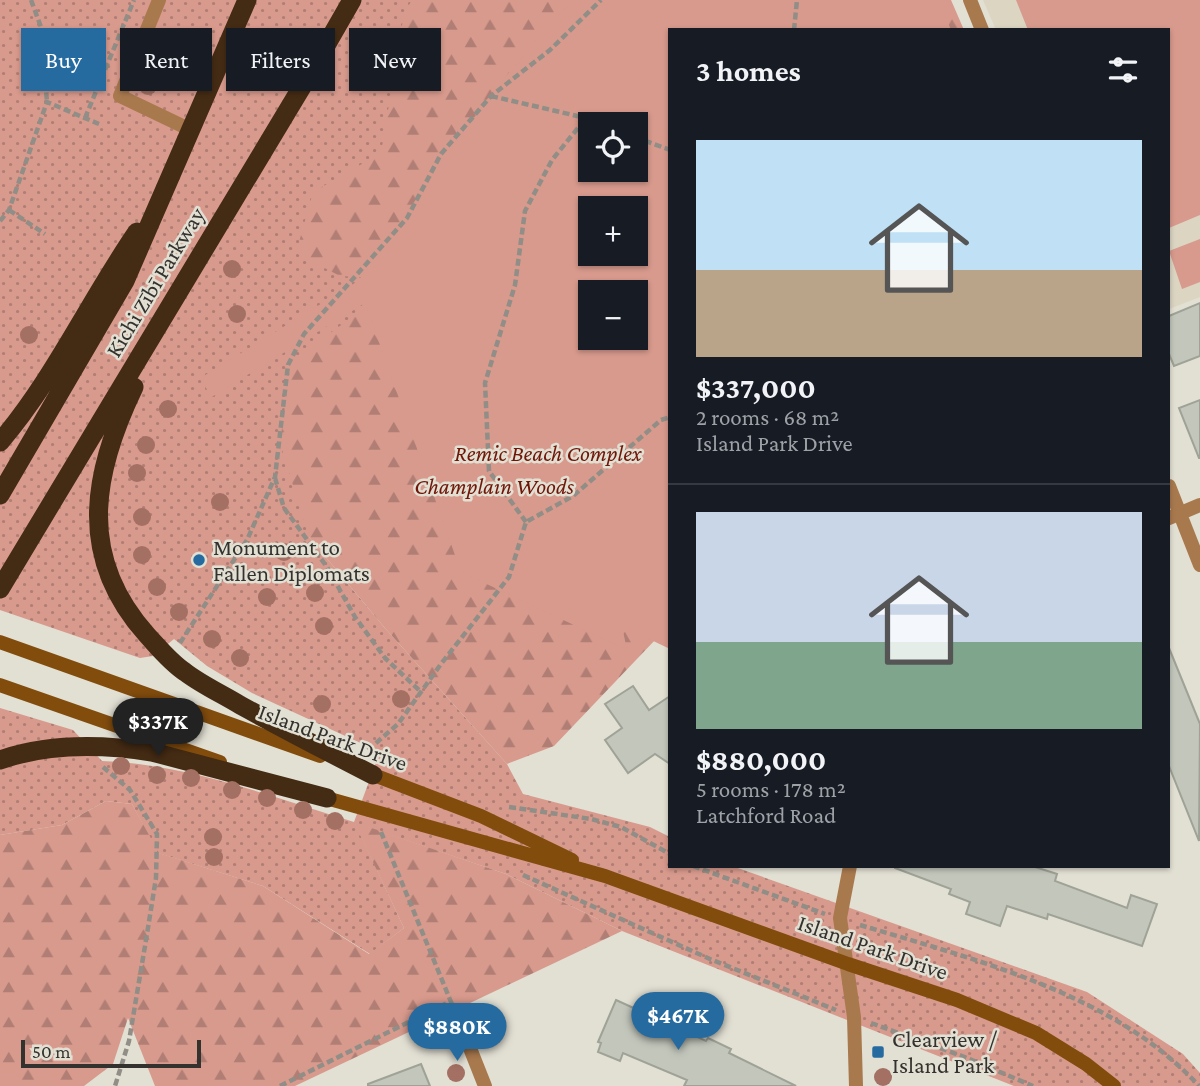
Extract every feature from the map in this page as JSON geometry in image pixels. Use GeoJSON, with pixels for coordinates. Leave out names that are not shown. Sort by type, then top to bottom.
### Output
{"type":"FeatureCollection","features":[{"type":"Feature","properties":{"kind":"highway","name":"Kichi Zībī Parkway"},"geometry":{"type":"LineString","coordinates":[[0,495],[125,281],[247,0]]}},
{"type":"Feature","properties":{"kind":"highway","name":"Kichi Zībī Parkway"},"geometry":{"type":"LineString","coordinates":[[0,589],[352,0]]}},
{"type":"Feature","properties":{"kind":"highway"},"geometry":{"type":"LineString","coordinates":[[0,442],[39,391],[111,269],[162,197]]}},
{"type":"Feature","properties":{"kind":"highway"},"geometry":{"type":"LineString","coordinates":[[190,272],[120,417],[109,446],[98,517],[105,565],[122,603],[136,623],[166,656],[185,672],[260,716],[373,775]]}},
{"type":"Feature","properties":{"kind":"highway"},"geometry":{"type":"LineString","coordinates":[[0,760],[36,750],[62,747],[128,748],[327,798]]}},
{"type":"Feature","properties":{"kind":"main road","name":"Island Park Drive"},"geometry":{"type":"LineString","coordinates":[[0,642],[481,816],[605,876]]}},
{"type":"Feature","properties":{"kind":"main road","name":"Island Park Drive"},"geometry":{"type":"LineString","coordinates":[[0,685],[327,798],[605,876],[848,964],[957,1000],[1017,1024],[1078,1059],[1114,1086]]}},
{"type":"Feature","properties":{"kind":"street"},"geometry":{"type":"LineString","coordinates":[[159,0],[120,96],[191,130]]}},
{"type":"Feature","properties":{"kind":"street"},"geometry":{"type":"LineString","coordinates":[[970,0],[981,28]]}},
{"type":"Feature","properties":{"kind":"street"},"geometry":{"type":"LineString","coordinates":[[1170,491],[1175,516],[1200,565]]}},
{"type":"Feature","properties":{"kind":"street"},"geometry":{"type":"LineString","coordinates":[[1175,516],[1200,505]]}},
{"type":"Feature","properties":{"kind":"street"},"geometry":{"type":"LineString","coordinates":[[850,868],[840,918],[854,1017],[856,1086]]}},
{"type":"Feature","properties":{"kind":"street"},"geometry":{"type":"LineString","coordinates":[[462,1028],[485,1086]]}},
{"type":"Feature","properties":{"kind":"path"},"geometry":{"type":"LineString","coordinates":[[0,221],[9,210],[47,102],[41,27],[31,0]]}},
{"type":"Feature","properties":{"kind":"path"},"geometry":{"type":"LineString","coordinates":[[85,118],[134,0]]}},
{"type":"Feature","properties":{"kind":"path"},"geometry":{"type":"LineString","coordinates":[[176,650],[247,540],[275,477],[288,365],[304,334],[407,218],[441,154],[491,96],[550,50],[601,0]]}},
{"type":"Feature","properties":{"kind":"path"},"geometry":{"type":"LineString","coordinates":[[794,28],[797,0]]}},
{"type":"Feature","properties":{"kind":"path"},"geometry":{"type":"LineString","coordinates":[[491,96],[578,116]]}},
{"type":"Feature","properties":{"kind":"path"},"geometry":{"type":"LineString","coordinates":[[47,102],[99,124]]}},
{"type":"Feature","properties":{"kind":"path"},"geometry":{"type":"LineString","coordinates":[[526,522],[489,471],[485,383],[515,285],[525,211],[552,160],[578,128]]}},
{"type":"Feature","properties":{"kind":"path"},"geometry":{"type":"LineString","coordinates":[[648,142],[668,149]]}},
{"type":"Feature","properties":{"kind":"path"},"geometry":{"type":"LineString","coordinates":[[9,210],[45,234]]}},
{"type":"Feature","properties":{"kind":"path"},"geometry":{"type":"LineString","coordinates":[[366,751],[398,724],[509,577],[526,522],[573,496],[661,420],[668,418]]}},
{"type":"Feature","properties":{"kind":"path"},"geometry":{"type":"LineString","coordinates":[[275,477],[284,508],[327,567],[355,617],[385,658],[421,692]]}},
{"type":"Feature","properties":{"kind":"path"},"geometry":{"type":"LineString","coordinates":[[101,765],[130,790],[157,834],[156,878],[148,934],[129,1041],[115,1086]]}},
{"type":"Feature","properties":{"kind":"path"},"geometry":{"type":"LineString","coordinates":[[502,807],[608,823],[634,833],[668,853]]}},
{"type":"Feature","properties":{"kind":"path"},"geometry":{"type":"LineString","coordinates":[[377,824],[462,1028]]}},
{"type":"Feature","properties":{"kind":"path"},"geometry":{"type":"LineString","coordinates":[[698,868],[809,910],[997,969],[1057,991],[1137,1033],[1182,1068],[1199,1086]]}},
{"type":"Feature","properties":{"kind":"path"},"geometry":{"type":"LineString","coordinates":[[518,872],[732,968],[1033,1086]]}},
{"type":"Feature","properties":{"kind":"path"},"geometry":{"type":"LineString","coordinates":[[280,1086],[451,1001]]}},
{"type":"Feature","properties":{"kind":"shaded area"},"geometry":{"type":"Polygon","coordinates":[[[983,0],[1200,0],[1200,297],[1170,309],[1170,28],[995,28],[983,0]]]}},
{"type":"Feature","properties":{"kind":"green space"},"geometry":{"type":"Polygon","coordinates":[[[0,0],[569,0],[377,278],[309,537],[384,627],[507,764],[523,794],[650,827],[668,836],[668,868],[738,868],[1087,992],[1183,1054],[1200,1073],[1200,1086],[1014,1086],[622,931],[506,874],[355,823],[404,928],[370,954],[263,886],[158,853],[132,804],[106,801],[62,825],[0,835],[0,708],[73,730],[102,761],[134,763],[198,775],[354,822],[380,752],[252,693],[207,666],[174,639],[153,656],[140,658],[0,610],[0,0]]]}},
{"type":"Feature","properties":{"kind":"green space","name":"Remic Beach Complex"},"geometry":{"type":"Polygon","coordinates":[[[412,0],[951,0],[963,28],[668,28],[656,639],[554,746],[507,764],[384,627],[309,537],[280,443],[291,362],[371,303],[377,278],[340,276],[296,253],[313,192],[381,153],[391,91],[441,91],[441,28],[402,28],[404,13],[412,0]]]}},
{"type":"Feature","properties":{"kind":"green space","name":"Remic Beach Complex"},"geometry":{"type":"Polygon","coordinates":[[[572,0],[939,0],[950,28],[668,28],[668,648],[622,626],[627,650],[461,572],[365,303],[210,398],[202,377],[358,281],[493,91],[572,0]]]}},
{"type":"Feature","properties":{"kind":"green space"},"geometry":{"type":"Polygon","coordinates":[[[1016,0],[1200,0],[1200,215],[1170,228],[1170,28],[1027,28],[1016,0]]]}},
{"type":"Feature","properties":{"kind":"green space"},"geometry":{"type":"Polygon","coordinates":[[[1200,239],[1200,282],[1182,289],[1170,251],[1200,239]]]}},
{"type":"Feature","properties":{"kind":"green space"},"geometry":{"type":"Polygon","coordinates":[[[106,801],[132,804],[159,853],[263,886],[369,954],[404,928],[354,822],[506,874],[622,931],[295,1086],[155,1086],[128,1018],[113,1064],[84,1086],[0,1086],[0,835],[62,825],[106,801]]]}},
{"type":"Feature","properties":{"kind":"building"},"geometry":{"type":"Polygon","coordinates":[[[1200,303],[1200,356],[1174,366],[1170,356],[1170,316],[1200,303]]]}},
{"type":"Feature","properties":{"kind":"building"},"geometry":{"type":"Polygon","coordinates":[[[1200,400],[1200,458],[1199,458],[1179,408],[1200,400]]]}},
{"type":"Feature","properties":{"kind":"building"},"geometry":{"type":"Polygon","coordinates":[[[1170,650],[1200,724],[1199,841],[1170,768],[1170,650]]]}},
{"type":"Feature","properties":{"kind":"building"},"geometry":{"type":"Polygon","coordinates":[[[633,686],[649,710],[668,697],[668,763],[655,754],[628,773],[605,740],[622,728],[605,704],[633,686]]]}},
{"type":"Feature","properties":{"kind":"building"},"geometry":{"type":"Polygon","coordinates":[[[895,868],[1038,868],[1057,874],[1055,881],[1127,908],[1131,895],[1157,904],[1142,946],[1048,914],[1047,919],[1007,906],[1000,926],[966,914],[970,902],[949,894],[951,889],[895,868]]]}},
{"type":"Feature","properties":{"kind":"building"},"geometry":{"type":"Polygon","coordinates":[[[616,1000],[706,1041],[708,1038],[731,1049],[729,1053],[796,1086],[684,1086],[687,1080],[623,1053],[620,1061],[598,1052],[601,1043],[598,1042],[616,1000]]]}},
{"type":"Feature","properties":{"kind":"building"},"geometry":{"type":"Polygon","coordinates":[[[421,1064],[430,1086],[368,1086],[368,1084],[421,1064]]]}},
{"type":"Feature","properties":{"kind":"place","name":"Monument to Fallen Diplomats"},"geometry":{"type":"Point","coordinates":[199,560]}},
{"type":"Feature","properties":{"kind":"place","name":"Clearview / Island Park"},"geometry":{"type":"Point","coordinates":[878,1052]}},
{"type":"Feature","properties":{"kind":"park label","name":"Champlain Woods"},"geometry":{"type":"Point","coordinates":[494,486]}}]}
